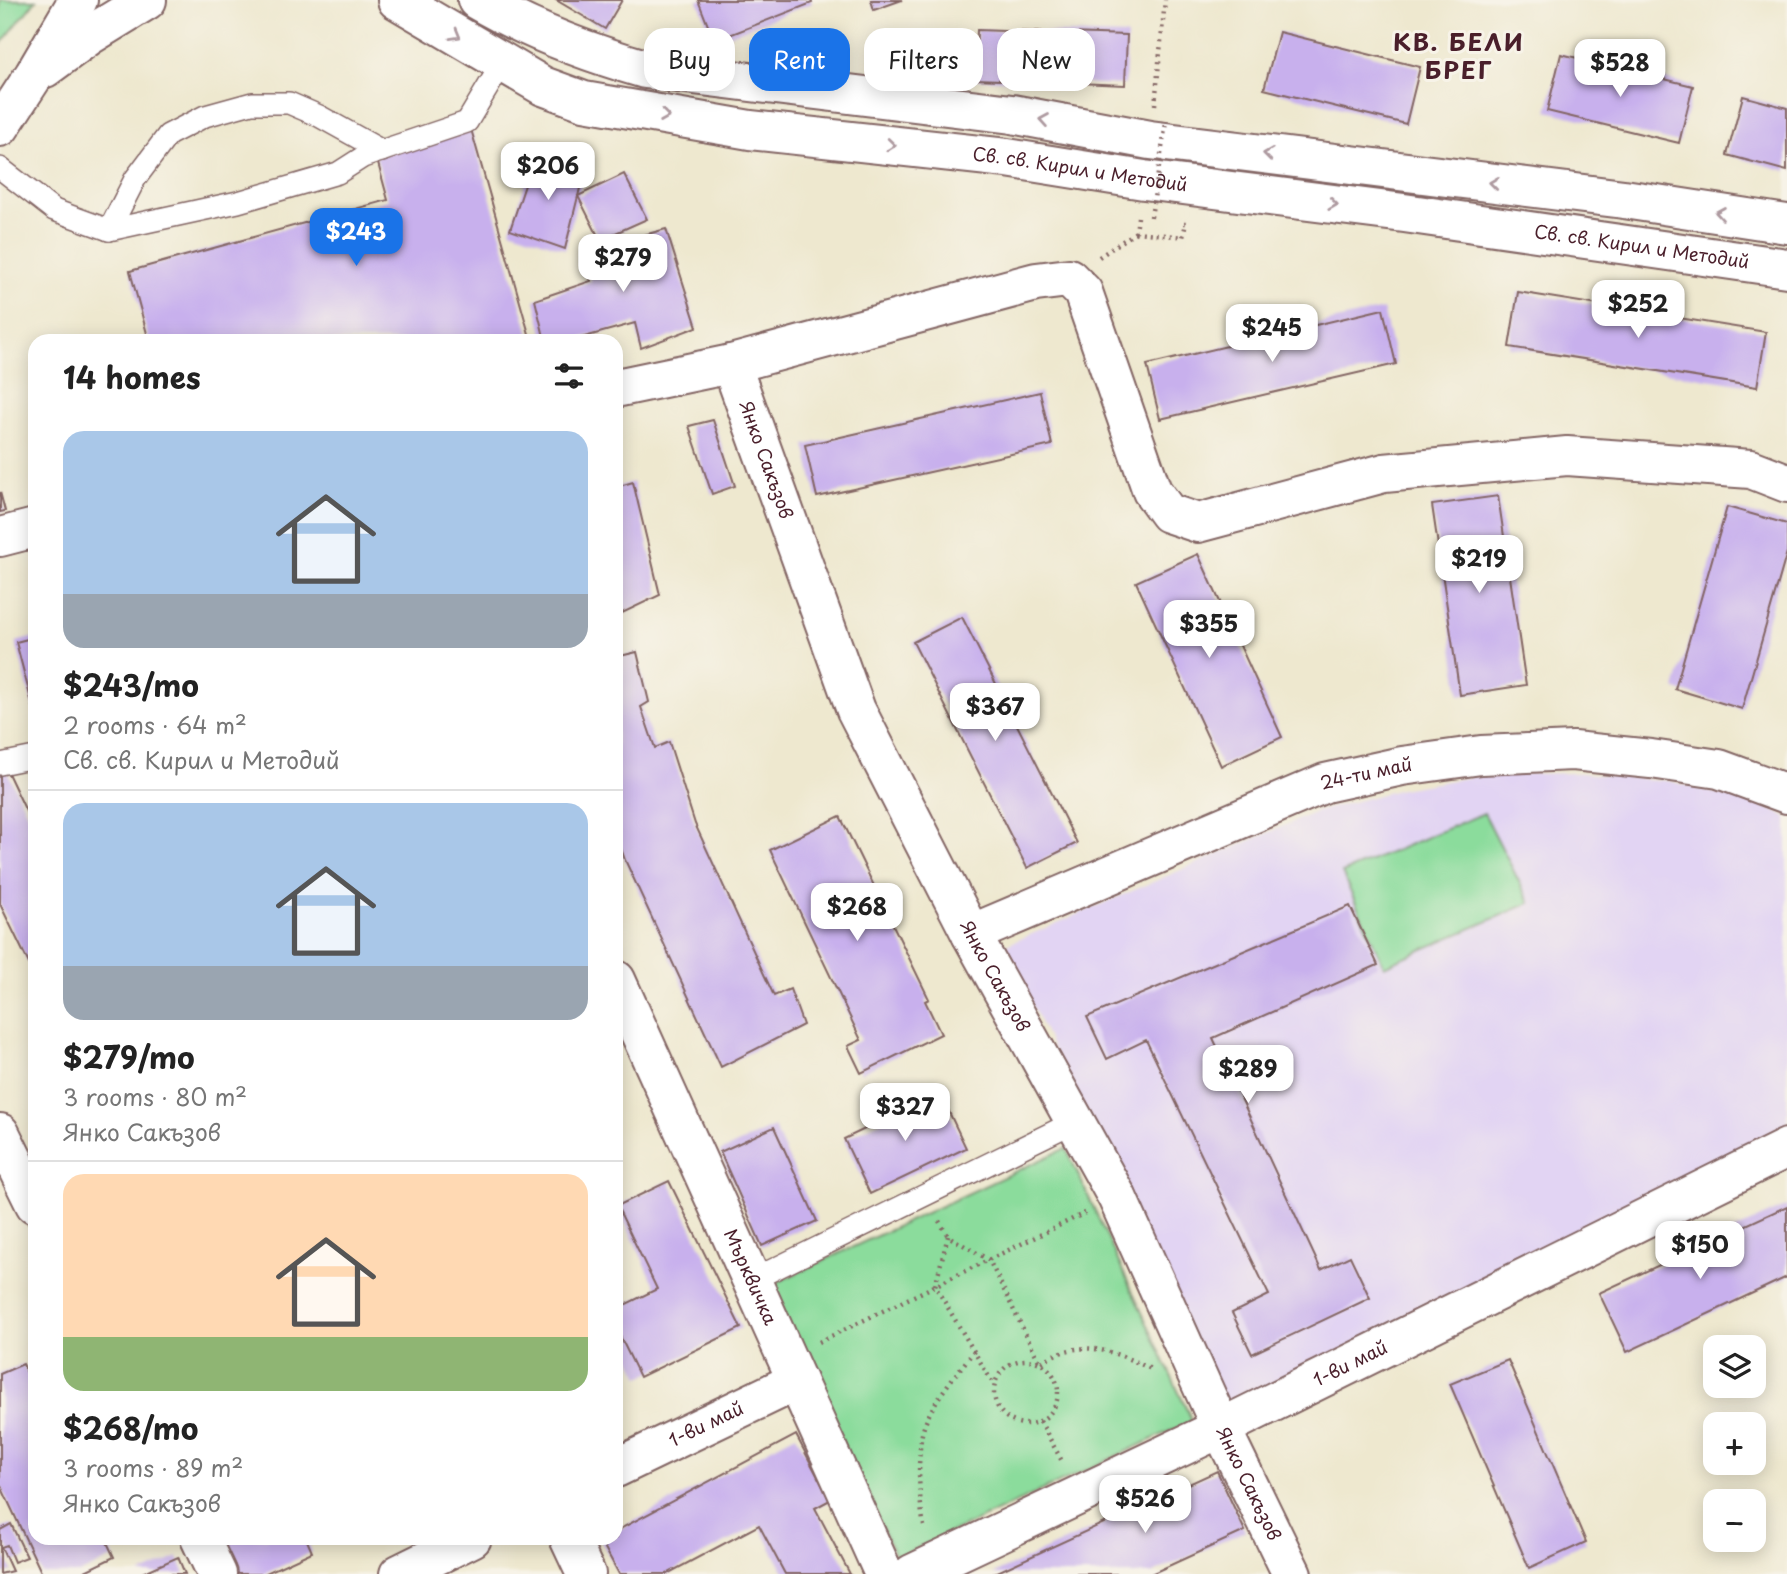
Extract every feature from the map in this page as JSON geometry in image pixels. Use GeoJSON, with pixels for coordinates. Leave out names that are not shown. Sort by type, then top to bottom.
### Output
{"type":"FeatureCollection","features":[{"type":"Feature","properties":{"kind":"street"},"geometry":{"type":"LineString","coordinates":[[0,127],[78,0]]}},
{"type":"Feature","properties":{"kind":"street"},"geometry":{"type":"LineString","coordinates":[[34,75],[146,0]]}},
{"type":"Feature","properties":{"kind":"street","name":"Св. св. Кирил и Методий"},"geometry":{"type":"LineString","coordinates":[[397,0],[543,86],[584,101],[750,130],[1007,158],[1144,180],[1787,268]]}},
{"type":"Feature","properties":{"kind":"street"},"geometry":{"type":"LineString","coordinates":[[477,0],[509,19],[551,38],[645,69],[1012,114],[1150,140],[1624,199],[1787,224]]}},
{"type":"Feature","properties":{"kind":"street"},"geometry":{"type":"LineString","coordinates":[[623,387],[731,364],[1036,282],[1069,278],[1083,292],[1152,491],[1168,513],[1198,523],[1384,473],[1567,456],[1751,469],[1787,483]]}},
{"type":"Feature","properties":{"kind":"street","name":"Янко Сакъзов"},"geometry":{"type":"LineString","coordinates":[[731,364],[856,710],[971,934],[1117,1197],[1213,1411],[1292,1574]]}},
{"type":"Feature","properties":{"kind":"street"},"geometry":{"type":"LineString","coordinates":[[0,537],[28,530]]}},
{"type":"Feature","properties":{"kind":"street","name":"24-ти май"},"geometry":{"type":"LineString","coordinates":[[971,934],[1325,783],[1402,765],[1481,755],[1573,751],[1719,769],[1787,794]]}},
{"type":"Feature","properties":{"kind":"street","name":"Мърквичка"},"geometry":{"type":"LineString","coordinates":[[623,995],[884,1574]]}},
{"type":"Feature","properties":{"kind":"street"},"geometry":{"type":"LineString","coordinates":[[0,1133],[28,1190]]}},
{"type":"Feature","properties":{"kind":"street","name":"1-ви май"},"geometry":{"type":"LineString","coordinates":[[921,1569],[1080,1494],[1213,1411],[1787,1148]]}},
{"type":"Feature","properties":{"kind":"street","name":"1-ви май"},"geometry":{"type":"LineString","coordinates":[[623,1464],[793,1369]]}},
{"type":"Feature","properties":{"kind":"street"},"geometry":{"type":"LineString","coordinates":[[204,1545],[218,1574]]}},
{"type":"Feature","properties":{"kind":"street"},"geometry":{"type":"LineString","coordinates":[[399,1574],[458,1545]]}},
{"type":"Feature","properties":{"kind":"street"},"geometry":{"type":"LineString","coordinates":[[572,1545],[586,1574]]}},
{"type":"Feature","properties":{"kind":"lane"},"geometry":{"type":"LineString","coordinates":[[0,168],[54,210],[109,230],[238,202],[326,177],[338,173],[363,157],[467,122],[503,62]]}},
{"type":"Feature","properties":{"kind":"lane"},"geometry":{"type":"LineString","coordinates":[[109,230],[135,179],[168,135],[205,116],[252,103],[289,103],[319,116],[382,151]]}},
{"type":"Feature","properties":{"kind":"lane"},"geometry":{"type":"LineString","coordinates":[[0,764],[28,758]]}},
{"type":"Feature","properties":{"kind":"lane"},"geometry":{"type":"LineString","coordinates":[[752,1280],[1076,1121]]}},
{"type":"Feature","properties":{"kind":"path"},"geometry":{"type":"LineString","coordinates":[[1155,113],[1166,0]]}},
{"type":"Feature","properties":{"kind":"path"},"geometry":{"type":"LineString","coordinates":[[1151,217],[1166,123]]}},
{"type":"Feature","properties":{"kind":"path"},"geometry":{"type":"LineString","coordinates":[[1147,232],[1182,237],[1186,223]]}},
{"type":"Feature","properties":{"kind":"path"},"geometry":{"type":"LineString","coordinates":[[923,1197],[948,1236],[989,1260],[1040,1363],[1055,1377],[1058,1397],[1049,1415],[1030,1424],[1018,1424],[1008,1419],[1000,1412],[995,1402],[995,1386],[1002,1371],[1020,1360],[1040,1363],[1057,1352],[1074,1348],[1103,1348],[1213,1411]]}},
{"type":"Feature","properties":{"kind":"path"},"geometry":{"type":"LineString","coordinates":[[793,1369],[935,1286],[1117,1197]]}},
{"type":"Feature","properties":{"kind":"path"},"geometry":{"type":"LineString","coordinates":[[948,1236],[935,1286],[995,1386]]}},
{"type":"Feature","properties":{"kind":"path"},"geometry":{"type":"LineString","coordinates":[[921,1569],[922,1433],[940,1395],[974,1351]]}},
{"type":"Feature","properties":{"kind":"path"},"geometry":{"type":"LineString","coordinates":[[1040,1421],[1080,1494]]}},
{"type":"Feature","properties":{"kind":"shaded area"},"geometry":{"type":"Polygon","coordinates":[[[1581,773],[1669,781],[1758,804],[1787,817],[1787,1136],[1225,1409],[1004,946],[1316,812],[1401,789],[1483,775],[1581,773]]]}},
{"type":"Feature","properties":{"kind":"green space"},"geometry":{"type":"Polygon","coordinates":[[[0,0],[36,0],[0,45],[0,0]]]}},
{"type":"Feature","properties":{"kind":"green space"},"geometry":{"type":"Polygon","coordinates":[[[1484,813],[1530,903],[1384,966],[1342,873],[1484,813]]]}},
{"type":"Feature","properties":{"kind":"green space"},"geometry":{"type":"Polygon","coordinates":[[[1066,1148],[1192,1421],[896,1558],[769,1286],[1066,1148]]]}},
{"type":"Feature","properties":{"kind":"building"},"geometry":{"type":"Polygon","coordinates":[[[556,0],[622,0],[605,29],[556,0]]]}},
{"type":"Feature","properties":{"kind":"building"},"geometry":{"type":"Polygon","coordinates":[[[698,0],[811,0],[812,3],[735,33],[735,28],[709,28],[698,0]]]}},
{"type":"Feature","properties":{"kind":"building"},"geometry":{"type":"Polygon","coordinates":[[[871,0],[902,0],[874,10],[871,0]]]}},
{"type":"Feature","properties":{"kind":"building"},"geometry":{"type":"Polygon","coordinates":[[[983,30],[997,31],[997,80],[983,79],[983,30]]]}},
{"type":"Feature","properties":{"kind":"building"},"geometry":{"type":"Polygon","coordinates":[[[1279,32],[1420,67],[1406,124],[1264,89],[1279,32]]]}},
{"type":"Feature","properties":{"kind":"building"},"geometry":{"type":"Polygon","coordinates":[[[1095,34],[1127,35],[1125,85],[1095,84],[1095,34]]]}},
{"type":"Feature","properties":{"kind":"building"},"geometry":{"type":"Polygon","coordinates":[[[1561,54],[1693,86],[1679,143],[1547,111],[1561,54]]]}},
{"type":"Feature","properties":{"kind":"building"},"geometry":{"type":"Polygon","coordinates":[[[1743,96],[1787,108],[1787,171],[1727,155],[1743,96]]]}},
{"type":"Feature","properties":{"kind":"building"},"geometry":{"type":"Polygon","coordinates":[[[471,129],[529,334],[147,334],[130,271],[388,200],[376,156],[471,129]]]}},
{"type":"Feature","properties":{"kind":"building"},"geometry":{"type":"Polygon","coordinates":[[[535,155],[584,172],[565,249],[510,230],[535,155]]]}},
{"type":"Feature","properties":{"kind":"building"},"geometry":{"type":"Polygon","coordinates":[[[624,174],[647,219],[600,240],[578,196],[624,174]]]}},
{"type":"Feature","properties":{"kind":"building"},"geometry":{"type":"Polygon","coordinates":[[[666,229],[697,327],[641,348],[635,323],[595,334],[543,334],[535,300],[591,281],[581,252],[666,229]]]}},
{"type":"Feature","properties":{"kind":"building"},"geometry":{"type":"Polygon","coordinates":[[[1518,292],[1766,332],[1757,387],[1509,347],[1518,292]]]}},
{"type":"Feature","properties":{"kind":"building"},"geometry":{"type":"Polygon","coordinates":[[[1383,309],[1396,364],[1160,419],[1147,365],[1383,309]]]}},
{"type":"Feature","properties":{"kind":"building"},"geometry":{"type":"Polygon","coordinates":[[[1040,392],[1052,445],[817,497],[805,445],[1040,392]]]}},
{"type":"Feature","properties":{"kind":"building"},"geometry":{"type":"Polygon","coordinates":[[[713,420],[735,486],[712,494],[689,426],[713,420]]]}},
{"type":"Feature","properties":{"kind":"building"},"geometry":{"type":"Polygon","coordinates":[[[633,482],[660,595],[623,613],[623,485],[633,482]]]}},
{"type":"Feature","properties":{"kind":"building"},"geometry":{"type":"Polygon","coordinates":[[[0,492],[5,511],[0,512],[0,492]]]}},
{"type":"Feature","properties":{"kind":"building"},"geometry":{"type":"Polygon","coordinates":[[[1498,496],[1526,685],[1460,695],[1432,505],[1498,496]]]}},
{"type":"Feature","properties":{"kind":"building"},"geometry":{"type":"Polygon","coordinates":[[[1727,507],[1787,524],[1787,552],[1742,709],[1675,689],[1727,507]]]}},
{"type":"Feature","properties":{"kind":"building"},"geometry":{"type":"Polygon","coordinates":[[[1198,554],[1282,737],[1221,766],[1136,582],[1198,554]]]}},
{"type":"Feature","properties":{"kind":"building"},"geometry":{"type":"Polygon","coordinates":[[[962,617],[1077,843],[1027,868],[913,642],[962,617]]]}},
{"type":"Feature","properties":{"kind":"building"},"geometry":{"type":"Polygon","coordinates":[[[28,639],[28,688],[16,642],[28,639]]]}},
{"type":"Feature","properties":{"kind":"building"},"geometry":{"type":"Polygon","coordinates":[[[637,652],[649,702],[641,707],[655,748],[669,742],[695,824],[774,996],[790,989],[803,1025],[721,1067],[623,854],[623,655],[637,652]]]}},
{"type":"Feature","properties":{"kind":"building"},"geometry":{"type":"Polygon","coordinates":[[[5,767],[28,815],[28,962],[0,904],[0,769],[5,767]]]}},
{"type":"Feature","properties":{"kind":"building"},"geometry":{"type":"Polygon","coordinates":[[[840,816],[929,999],[925,1001],[941,1034],[861,1073],[848,1046],[861,1040],[770,850],[840,816]]]}},
{"type":"Feature","properties":{"kind":"building"},"geometry":{"type":"Polygon","coordinates":[[[1350,906],[1378,965],[1213,1038],[1321,1270],[1350,1256],[1370,1298],[1252,1354],[1232,1313],[1269,1295],[1146,1040],[1107,1059],[1087,1017],[1350,906]]]}},
{"type":"Feature","properties":{"kind":"building"},"geometry":{"type":"Polygon","coordinates":[[[940,1093],[966,1148],[870,1194],[844,1139],[940,1093]]]}},
{"type":"Feature","properties":{"kind":"building"},"geometry":{"type":"Polygon","coordinates":[[[774,1127],[817,1221],[762,1246],[720,1152],[774,1127]]]}},
{"type":"Feature","properties":{"kind":"building"},"geometry":{"type":"Polygon","coordinates":[[[669,1181],[741,1328],[640,1377],[623,1342],[623,1306],[657,1289],[623,1218],[623,1203],[669,1181]]]}},
{"type":"Feature","properties":{"kind":"building"},"geometry":{"type":"Polygon","coordinates":[[[1787,1206],[1787,1277],[1627,1352],[1599,1293],[1787,1206]]]}},
{"type":"Feature","properties":{"kind":"building"},"geometry":{"type":"Polygon","coordinates":[[[1508,1360],[1586,1542],[1529,1568],[1450,1384],[1508,1360]]]}},
{"type":"Feature","properties":{"kind":"building"},"geometry":{"type":"Polygon","coordinates":[[[23,1364],[28,1375],[28,1544],[0,1484],[0,1374],[23,1364]]]}},
{"type":"Feature","properties":{"kind":"building"},"geometry":{"type":"Polygon","coordinates":[[[796,1435],[830,1500],[815,1508],[850,1574],[785,1574],[759,1525],[667,1574],[619,1574],[603,1545],[623,1545],[623,1527],[796,1435]]]}},
{"type":"Feature","properties":{"kind":"building"},"geometry":{"type":"Polygon","coordinates":[[[1217,1471],[1245,1531],[1151,1574],[993,1574],[1217,1471]]]}},
{"type":"Feature","properties":{"kind":"building"},"geometry":{"type":"Polygon","coordinates":[[[11,1524],[27,1557],[14,1562],[7,1545],[1,1547],[12,1571],[0,1574],[0,1530],[11,1524]]]}},
{"type":"Feature","properties":{"kind":"building"},"geometry":{"type":"Polygon","coordinates":[[[28,1545],[108,1545],[114,1557],[79,1574],[42,1574],[28,1545]]]}},
{"type":"Feature","properties":{"kind":"building"},"geometry":{"type":"Polygon","coordinates":[[[220,1545],[309,1545],[312,1552],[264,1574],[234,1574],[220,1545]]]}},
{"type":"Feature","properties":{"kind":"building"},"geometry":{"type":"Polygon","coordinates":[[[178,1557],[185,1574],[140,1574],[178,1557]]]}},
{"type":"Feature","properties":{"kind":"district","name":"КВ. БЕЛИ БРЕГ"},"geometry":{"type":"Point","coordinates":[1459,57]}}]}
